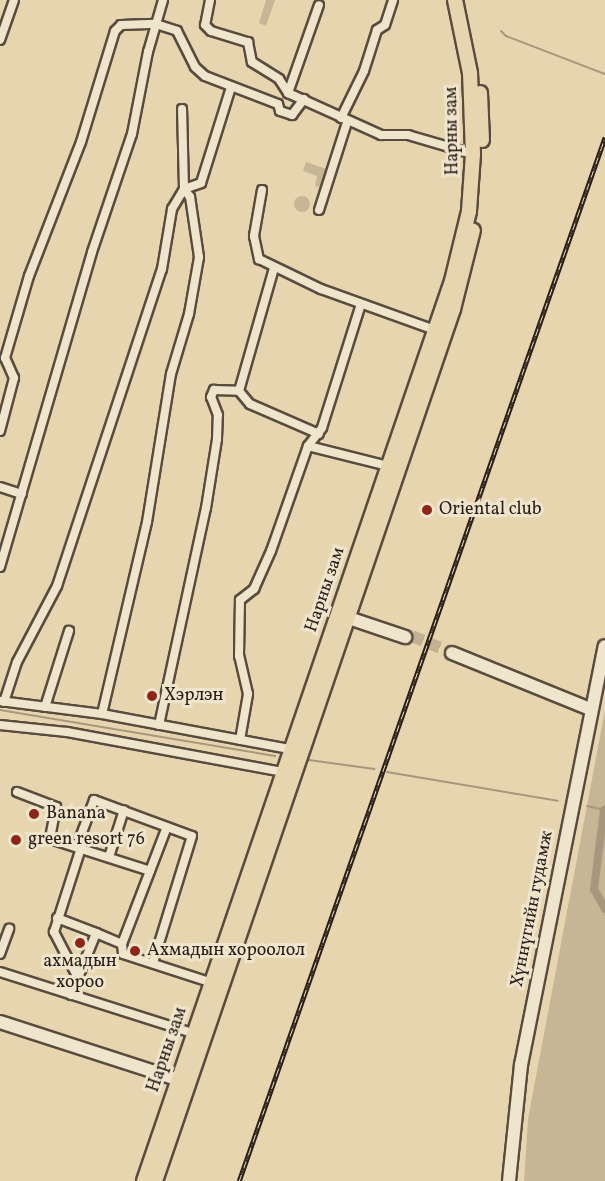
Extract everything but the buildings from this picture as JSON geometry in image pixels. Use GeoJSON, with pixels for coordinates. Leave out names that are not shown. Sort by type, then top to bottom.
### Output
{"type":"FeatureCollection","features":[{"type":"Feature","properties":{"kind":"main road","name":"Нарны зам"},"geometry":{"type":"LineString","coordinates":[[393,468],[452,281],[468,211],[473,154],[470,73],[455,0]]}},
{"type":"Feature","properties":{"kind":"main road","name":"Нарны зам"},"geometry":{"type":"LineString","coordinates":[[155,1181],[295,750],[393,468],[463,281],[477,212],[482,114],[474,40],[464,0]]}},
{"type":"Feature","properties":{"kind":"main road"},"geometry":{"type":"LineString","coordinates":[[342,615],[405,637]]}},
{"type":"Feature","properties":{"kind":"main road","name":"Хүннүгийн гудамж"},"geometry":{"type":"LineString","coordinates":[[509,1181],[518,1085],[590,709],[605,646]]}},
{"type":"Feature","properties":{"kind":"main road"},"geometry":{"type":"LineString","coordinates":[[452,653],[590,709]]}},
{"type":"Feature","properties":{"kind":"main road","name":"Нарны зам"},"geometry":{"type":"LineString","coordinates":[[144,1181],[176,1078],[282,772],[295,750]]}},
{"type":"Feature","properties":{"kind":"main road"},"geometry":{"type":"LineString","coordinates":[[1,1024],[176,1078]]}},
{"type":"Feature","properties":{"kind":"street"},"geometry":{"type":"LineString","coordinates":[[0,40],[14,0]]}},
{"type":"Feature","properties":{"kind":"street"},"geometry":{"type":"LineString","coordinates":[[0,567],[92,252],[132,134],[163,0]]}},
{"type":"Feature","properties":{"kind":"street"},"geometry":{"type":"LineString","coordinates":[[210,0],[204,25],[211,31],[248,42],[252,63],[279,79],[288,93],[337,112],[344,120],[381,135],[408,135],[473,154]]}},
{"type":"Feature","properties":{"kind":"street"},"geometry":{"type":"LineString","coordinates":[[319,210],[344,120],[378,30],[385,26],[393,0]]}},
{"type":"Feature","properties":{"kind":"street"},"geometry":{"type":"LineString","coordinates":[[288,93],[319,5]]}},
{"type":"Feature","properties":{"kind":"street"},"geometry":{"type":"LineString","coordinates":[[0,431],[14,378],[5,358],[29,276],[81,142],[115,31],[121,25],[156,24],[177,31],[195,67],[204,76],[278,104],[280,111],[292,115],[304,99]]}},
{"type":"Feature","properties":{"kind":"street"},"geometry":{"type":"LineString","coordinates":[[184,189],[201,183],[231,87]]}},
{"type":"Feature","properties":{"kind":"street"},"geometry":{"type":"LineString","coordinates":[[182,109],[184,189],[172,209],[162,269],[57,586],[17,662],[2,701],[102,714],[295,750]]}},
{"type":"Feature","properties":{"kind":"street"},"geometry":{"type":"LineString","coordinates":[[102,714],[147,522],[171,374],[189,314],[199,257],[190,197],[184,189]]}},
{"type":"Feature","properties":{"kind":"street"},"geometry":{"type":"LineString","coordinates":[[262,190],[254,236],[259,259],[274,268],[361,304],[435,330]]}},
{"type":"Feature","properties":{"kind":"street"},"geometry":{"type":"LineString","coordinates":[[239,391],[274,268]]}},
{"type":"Feature","properties":{"kind":"street"},"geometry":{"type":"LineString","coordinates":[[240,740],[248,693],[239,656],[240,600],[252,593],[271,552],[308,446],[319,434],[361,304]]}},
{"type":"Feature","properties":{"kind":"street"},"geometry":{"type":"LineString","coordinates":[[159,725],[207,508],[218,423],[211,397],[219,389],[239,391],[250,404],[319,434]]}},
{"type":"Feature","properties":{"kind":"street"},"geometry":{"type":"LineString","coordinates":[[308,446],[393,468]]}},
{"type":"Feature","properties":{"kind":"street"},"geometry":{"type":"LineString","coordinates":[[0,487],[22,494]]}},
{"type":"Feature","properties":{"kind":"street"},"geometry":{"type":"LineString","coordinates":[[45,706],[69,631]]}},
{"type":"Feature","properties":{"kind":"street"},"geometry":{"type":"LineString","coordinates":[[0,725],[67,732],[282,772]]}},
{"type":"Feature","properties":{"kind":"street"},"geometry":{"type":"LineString","coordinates":[[17,792],[56,807],[50,838],[150,871]]}},
{"type":"Feature","properties":{"kind":"street"},"geometry":{"type":"LineString","coordinates":[[77,975],[55,939],[57,918],[94,800],[192,836],[193,842],[153,963]]}},
{"type":"Feature","properties":{"kind":"street"},"geometry":{"type":"LineString","coordinates":[[109,857],[124,810]]}},
{"type":"Feature","properties":{"kind":"street"},"geometry":{"type":"LineString","coordinates":[[167,826],[122,944],[123,954],[209,982]]}},
{"type":"Feature","properties":{"kind":"street"},"geometry":{"type":"LineString","coordinates":[[57,918],[122,944]]}},
{"type":"Feature","properties":{"kind":"street"},"geometry":{"type":"LineString","coordinates":[[0,954],[9,929]]}},
{"type":"Feature","properties":{"kind":"street"},"geometry":{"type":"LineString","coordinates":[[71,995],[77,975],[96,933]]}},
{"type":"Feature","properties":{"kind":"street"},"geometry":{"type":"LineString","coordinates":[[0,972],[192,1033]]}},
{"type":"Feature","properties":{"kind":"shaded area"},"geometry":{"type":"Polygon","coordinates":[[[266,0],[275,0],[266,26],[259,23],[266,0]]]}},
{"type":"Feature","properties":{"kind":"shaded area"},"geometry":{"type":"Polygon","coordinates":[[[306,162],[330,170],[323,188],[315,186],[317,176],[303,171],[306,162]]]}},
{"type":"Feature","properties":{"kind":"shaded area"},"geometry":{"type":"Polygon","coordinates":[[[299,196],[305,196],[310,204],[308,210],[299,212],[294,207],[294,201],[299,196]]]}},
{"type":"Feature","properties":{"kind":"shaded area"},"geometry":{"type":"Polygon","coordinates":[[[605,710],[605,1181],[524,1181],[528,1119],[605,710]]]}},
{"type":"Feature","properties":{"kind":"waterway"},"geometry":{"type":"LineString","coordinates":[[501,31],[506,36],[605,74]]}},
{"type":"Feature","properties":{"kind":"waterway"},"geometry":{"type":"LineString","coordinates":[[0,710],[275,756]]}},
{"type":"Feature","properties":{"kind":"waterway"},"geometry":{"type":"LineString","coordinates":[[309,760],[374,769]]}},
{"type":"Feature","properties":{"kind":"waterway"},"geometry":{"type":"LineString","coordinates":[[387,772],[558,801]]}},
{"type":"Feature","properties":{"kind":"waterway"},"geometry":{"type":"LineString","coordinates":[[587,806],[604,810],[605,805]]}},
{"type":"Feature","properties":{"kind":"waterway"},"geometry":{"type":"LineString","coordinates":[[604,810],[594,889],[605,909]]}},
{"type":"Feature","properties":{"kind":"tunnel"},"geometry":{"type":"LineString","coordinates":[[405,637],[412,636],[452,653]]}},
{"type":"Feature","properties":{"kind":"railway"},"geometry":{"type":"LineString","coordinates":[[239,1181],[605,137]]}},
{"type":"Feature","properties":{"kind":"place","name":"Oriental club"},"geometry":{"type":"Point","coordinates":[427,510]}},
{"type":"Feature","properties":{"kind":"place","name":"Хэрлэн"},"geometry":{"type":"Point","coordinates":[152,696]}},
{"type":"Feature","properties":{"kind":"place","name":"Banana"},"geometry":{"type":"Point","coordinates":[34,814]}},
{"type":"Feature","properties":{"kind":"place","name":"green resort 76"},"geometry":{"type":"Point","coordinates":[16,840]}},
{"type":"Feature","properties":{"kind":"place","name":"ахмадын хороо"},"geometry":{"type":"Point","coordinates":[80,943]}},
{"type":"Feature","properties":{"kind":"place","name":"Ахмадын хороолол"},"geometry":{"type":"Point","coordinates":[135,951]}}]}
